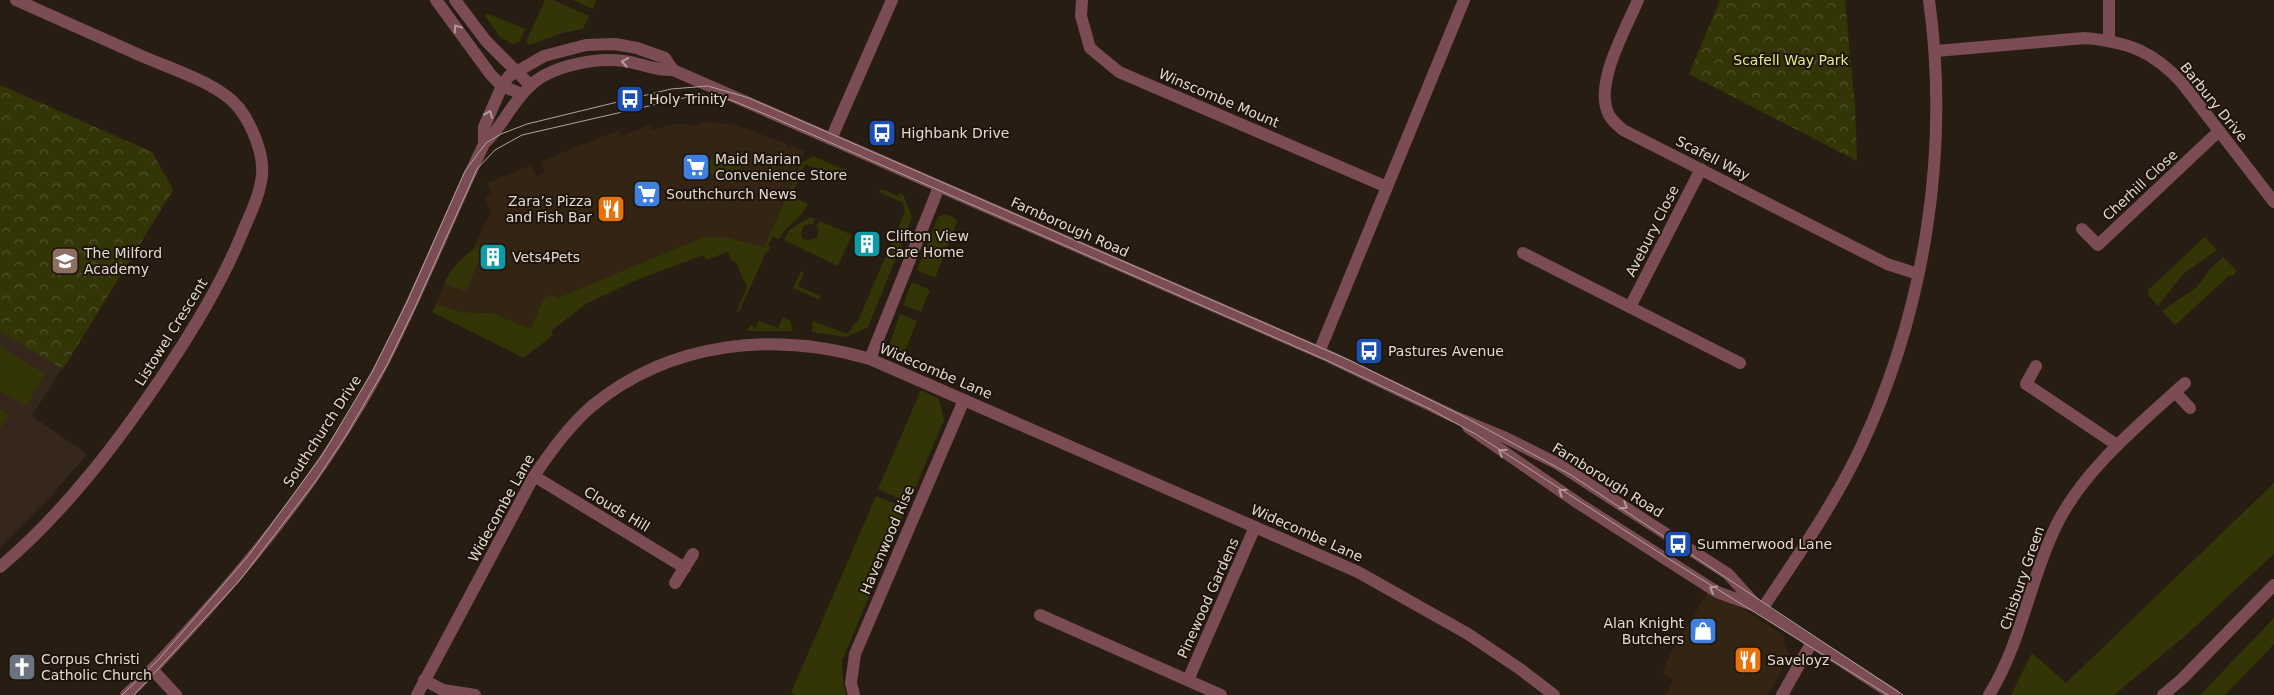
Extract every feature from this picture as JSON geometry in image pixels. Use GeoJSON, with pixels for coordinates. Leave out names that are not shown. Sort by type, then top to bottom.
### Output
{"type":"FeatureCollection","features":[{"type":"Feature","properties":{"kind":"street","name":"Listowel Crescent"},"geometry":{"type":"LineString","coordinates":[[0,567],[72,496],[150,394],[200,319],[231,260],[256,201],[262,174],[262,162],[252,132],[239,109],[227,96],[34,4],[16,0]]}},
{"type":"Feature","properties":{"kind":"street"},"geometry":{"type":"LineString","coordinates":[[436,0],[484,67],[502,86],[526,90]]}},
{"type":"Feature","properties":{"kind":"street"},"geometry":{"type":"LineString","coordinates":[[455,0],[486,41],[517,71],[526,90]]}},
{"type":"Feature","properties":{"kind":"street"},"geometry":{"type":"LineString","coordinates":[[831,140],[892,0]]}},
{"type":"Feature","properties":{"kind":"street","name":"Winscombe Mount"},"geometry":{"type":"LineString","coordinates":[[1082,0],[1081,16],[1090,48],[1119,72],[1387,187]]}},
{"type":"Feature","properties":{"kind":"street"},"geometry":{"type":"LineString","coordinates":[[1318,352],[1464,0]]}},
{"type":"Feature","properties":{"kind":"street","name":"Scafell Way"},"geometry":{"type":"LineString","coordinates":[[1638,0],[1605,81],[1606,108],[1610,116],[1623,130],[1887,264],[1918,274]]}},
{"type":"Feature","properties":{"kind":"street"},"geometry":{"type":"LineString","coordinates":[[1760,608],[1839,489],[1861,446],[1901,341],[1918,274],[1930,204],[1936,137],[1936,50],[1929,0]]}},
{"type":"Feature","properties":{"kind":"street"},"geometry":{"type":"LineString","coordinates":[[2109,0],[2109,40]]}},
{"type":"Feature","properties":{"kind":"street","name":"Barbury Drive"},"geometry":{"type":"LineString","coordinates":[[1936,50],[2085,38],[2109,40],[2144,52],[2168,68],[2274,202]]}},
{"type":"Feature","properties":{"kind":"street","name":"Farnborough Road"},"geometry":{"type":"LineString","coordinates":[[502,86],[509,76],[517,71],[558,52],[586,45],[615,44],[637,48],[665,58],[673,70]]}},
{"type":"Feature","properties":{"kind":"street","name":"Farnborough Road"},"geometry":{"type":"LineString","coordinates":[[506,116],[526,90],[559,70],[579,63],[603,60],[625,61],[659,70],[673,70],[1318,352],[1453,416],[1506,438],[1590,484],[1728,574],[1760,608]]}},
{"type":"Feature","properties":{"kind":"street","name":"Southchurch Drive"},"geometry":{"type":"LineString","coordinates":[[484,144],[484,127],[502,86]]}},
{"type":"Feature","properties":{"kind":"street","name":"Southchurch Drive"},"geometry":{"type":"LineString","coordinates":[[126,695],[153,670],[260,548],[312,478],[351,419],[389,350],[484,144],[497,132],[506,116]]}},
{"type":"Feature","properties":{"kind":"street","name":"Cherhill Close"},"geometry":{"type":"LineString","coordinates":[[2082,229],[2098,245],[2219,131]]}},
{"type":"Feature","properties":{"kind":"street","name":"Avebury Close"},"geometry":{"type":"LineString","coordinates":[[1630,307],[1701,169]]}},
{"type":"Feature","properties":{"kind":"street"},"geometry":{"type":"LineString","coordinates":[[870,359],[939,186]]}},
{"type":"Feature","properties":{"kind":"street"},"geometry":{"type":"LineString","coordinates":[[1523,253],[1740,363]]}},
{"type":"Feature","properties":{"kind":"street","name":"Widecombe Lane"},"geometry":{"type":"LineString","coordinates":[[417,695],[534,476],[552,450],[592,406],[633,378],[685,356],[727,345],[764,342],[838,349],[870,359],[1358,572],[1475,639],[1520,669],[1553,695]]}},
{"type":"Feature","properties":{"kind":"street"},"geometry":{"type":"LineString","coordinates":[[2036,366],[2026,384],[2117,445]]}},
{"type":"Feature","properties":{"kind":"street","name":"Chisbury Green"},"geometry":{"type":"LineString","coordinates":[[1990,695],[2010,658],[2032,587],[2055,526],[2069,503],[2117,445],[2185,383]]}},
{"type":"Feature","properties":{"kind":"street"},"geometry":{"type":"LineString","coordinates":[[2175,392],[2190,408]]}},
{"type":"Feature","properties":{"kind":"street","name":"Havenwood Rise"},"geometry":{"type":"LineString","coordinates":[[854,695],[851,683],[851,669],[855,654],[964,400]]}},
{"type":"Feature","properties":{"kind":"street","name":"Farnborough Road"},"geometry":{"type":"LineString","coordinates":[[1453,416],[1578,503],[1717,592],[1760,608],[1894,695]]}},
{"type":"Feature","properties":{"kind":"street","name":"Clouds Hill"},"geometry":{"type":"LineString","coordinates":[[534,476],[685,568]]}},
{"type":"Feature","properties":{"kind":"street","name":"Pinewood Gardens"},"geometry":{"type":"LineString","coordinates":[[1188,680],[1255,527]]}},
{"type":"Feature","properties":{"kind":"street"},"geometry":{"type":"LineString","coordinates":[[675,583],[694,554]]}},
{"type":"Feature","properties":{"kind":"street"},"geometry":{"type":"LineString","coordinates":[[2163,695],[2182,679],[2274,585]]}},
{"type":"Feature","properties":{"kind":"street","name":"Pinewood Gardens"},"geometry":{"type":"LineString","coordinates":[[1040,615],[1221,695]]}},
{"type":"Feature","properties":{"kind":"street"},"geometry":{"type":"LineString","coordinates":[[1782,695],[1812,642]]}},
{"type":"Feature","properties":{"kind":"street"},"geometry":{"type":"LineString","coordinates":[[153,670],[176,695]]}},
{"type":"Feature","properties":{"kind":"street"},"geometry":{"type":"LineString","coordinates":[[2171,695],[2182,679]]}},
{"type":"Feature","properties":{"kind":"street"},"geometry":{"type":"LineString","coordinates":[[424,680],[443,690],[475,695]]}},
{"type":"Feature","properties":{"kind":"shaded area","name":"The Milford Academy"},"geometry":{"type":"Polygon","coordinates":[[[0,85],[152,152],[173,190],[32,416],[87,454],[52,495],[0,547],[0,85]]]}},
{"type":"Feature","properties":{"kind":"shaded area"},"geometry":{"type":"Polygon","coordinates":[[[701,121],[737,125],[787,144],[787,148],[791,145],[805,151],[764,247],[729,238],[558,298],[551,295],[531,329],[492,313],[460,312],[436,304],[451,270],[470,254],[491,211],[484,197],[491,194],[487,183],[531,165],[536,176],[545,173],[541,161],[619,130],[622,136],[649,125],[652,130],[674,124],[700,125],[701,121]]]}},
{"type":"Feature","properties":{"kind":"shaded area"},"geometry":{"type":"Polygon","coordinates":[[[1711,588],[1783,635],[1788,653],[1781,672],[1768,695],[1666,695],[1673,679],[1662,673],[1673,648],[1711,588]]]}},
{"type":"Feature","properties":{"kind":"green space"},"geometry":{"type":"Polygon","coordinates":[[[545,0],[553,0],[589,16],[583,29],[562,33],[530,45],[526,42],[545,0]]]}},
{"type":"Feature","properties":{"kind":"green space"},"geometry":{"type":"Polygon","coordinates":[[[573,0],[596,0],[593,9],[573,0]]]}},
{"type":"Feature","properties":{"kind":"green space","name":"Scafell Way Park"},"geometry":{"type":"Polygon","coordinates":[[[1720,0],[1845,0],[1855,107],[1857,161],[1689,74],[1720,0]]]}},
{"type":"Feature","properties":{"kind":"green space"},"geometry":{"type":"Polygon","coordinates":[[[486,13],[525,29],[520,41],[513,44],[500,37],[485,16],[486,13]]]}},
{"type":"Feature","properties":{"kind":"green space","name":"The Milford Academy"},"geometry":{"type":"Polygon","coordinates":[[[0,85],[152,152],[173,190],[63,369],[0,331],[0,85]]]}},
{"type":"Feature","properties":{"kind":"green space"},"geometry":{"type":"Polygon","coordinates":[[[813,156],[847,171],[844,177],[841,176],[840,179],[805,164],[791,196],[808,204],[802,214],[786,229],[779,239],[772,236],[768,246],[770,247],[768,253],[766,252],[739,312],[737,311],[747,287],[735,261],[732,261],[728,252],[706,260],[703,255],[634,281],[586,304],[551,331],[553,335],[524,358],[432,312],[436,304],[460,312],[492,313],[531,329],[544,298],[551,295],[558,298],[704,237],[729,238],[764,247],[801,163],[813,156]]]}},
{"type":"Feature","properties":{"kind":"green space"},"geometry":{"type":"Polygon","coordinates":[[[702,159],[741,164],[733,184],[708,173],[702,159]]]}},
{"type":"Feature","properties":{"kind":"green space"},"geometry":{"type":"Polygon","coordinates":[[[881,189],[898,196],[899,193],[903,194],[912,218],[868,327],[846,337],[812,332],[813,321],[848,334],[855,323],[857,323],[905,212],[903,203],[879,192],[881,189]]]}},
{"type":"Feature","properties":{"kind":"green space"},"geometry":{"type":"Polygon","coordinates":[[[945,214],[954,218],[957,222],[935,278],[917,270],[938,217],[945,214]]]}},
{"type":"Feature","properties":{"kind":"green space"},"geometry":{"type":"Polygon","coordinates":[[[810,217],[815,219],[813,224],[804,225],[801,232],[802,238],[808,241],[817,237],[819,230],[816,226],[820,221],[852,235],[838,266],[784,240],[789,230],[810,217]]]}},
{"type":"Feature","properties":{"kind":"green space"},"geometry":{"type":"Polygon","coordinates":[[[2205,237],[2217,250],[2183,274],[2158,306],[2148,295],[2148,290],[2205,237]]]}},
{"type":"Feature","properties":{"kind":"green space"},"geometry":{"type":"Polygon","coordinates":[[[487,241],[466,291],[444,284],[447,277],[462,259],[487,241]]]}},
{"type":"Feature","properties":{"kind":"green space"},"geometry":{"type":"Polygon","coordinates":[[[2223,257],[2237,271],[2232,276],[2230,275],[2175,325],[2162,311],[2197,287],[2211,268],[2223,257]]]}},
{"type":"Feature","properties":{"kind":"green space"},"geometry":{"type":"Polygon","coordinates":[[[801,271],[804,272],[798,286],[822,297],[818,299],[793,288],[801,271]]]}},
{"type":"Feature","properties":{"kind":"green space"},"geometry":{"type":"Polygon","coordinates":[[[912,282],[930,290],[921,312],[903,305],[912,282]]]}},
{"type":"Feature","properties":{"kind":"green space"},"geometry":{"type":"Polygon","coordinates":[[[900,314],[917,321],[902,359],[893,354],[889,346],[900,314]]]}},
{"type":"Feature","properties":{"kind":"green space"},"geometry":{"type":"Polygon","coordinates":[[[783,317],[790,321],[793,331],[747,331],[750,325],[756,328],[759,321],[778,328],[783,317]]]}},
{"type":"Feature","properties":{"kind":"green space"},"geometry":{"type":"Polygon","coordinates":[[[0,346],[45,374],[26,406],[0,391],[0,346]]]}},
{"type":"Feature","properties":{"kind":"green space"},"geometry":{"type":"Polygon","coordinates":[[[921,390],[939,399],[944,420],[909,503],[878,489],[921,390]]]}},
{"type":"Feature","properties":{"kind":"green space"},"geometry":{"type":"Polygon","coordinates":[[[0,409],[9,415],[0,430],[0,409]]]}},
{"type":"Feature","properties":{"kind":"green space"},"geometry":{"type":"Polygon","coordinates":[[[2274,483],[2274,554],[2185,636],[2114,695],[2011,695],[2032,653],[2066,683],[2274,483]]]}},
{"type":"Feature","properties":{"kind":"green space"},"geometry":{"type":"Polygon","coordinates":[[[876,496],[906,508],[842,661],[846,695],[796,695],[791,693],[876,496]]]}},
{"type":"Feature","properties":{"kind":"green space"},"geometry":{"type":"Polygon","coordinates":[[[2274,618],[2274,644],[2225,695],[2200,695],[2274,618]]]}},
{"type":"Feature","properties":{"kind":"tram line"},"geometry":{"type":"LineString","coordinates":[[122,695],[159,659],[249,555],[323,454],[372,372],[407,302],[465,171],[486,143],[501,134],[527,124],[671,89],[708,86],[749,98],[1349,360],[1459,414],[1571,475],[1903,695]]}},
{"type":"Feature","properties":{"kind":"tram line"},"geometry":{"type":"LineString","coordinates":[[134,695],[240,580],[315,482],[345,437],[387,365],[477,169],[495,150],[522,135],[701,94],[731,100],[772,117],[1326,360],[1430,409],[1477,435],[1680,566],[1888,695]]}},
{"type":"Feature","properties":{"kind":"place","name":"Holy Trinity"},"geometry":{"type":"Point","coordinates":[630,99]}},
{"type":"Feature","properties":{"kind":"place","name":"Highbank Drive"},"geometry":{"type":"Point","coordinates":[882,133]}},
{"type":"Feature","properties":{"kind":"place","name":"Maid Marian Convenience Store"},"geometry":{"type":"Point","coordinates":[696,167]}},
{"type":"Feature","properties":{"kind":"place","name":"Southchurch News"},"geometry":{"type":"Point","coordinates":[647,194]}},
{"type":"Feature","properties":{"kind":"place","name":"Zara’s Pizza and Fish Bar"},"geometry":{"type":"Point","coordinates":[611,209]}},
{"type":"Feature","properties":{"kind":"place","name":"Clifton View Care Home"},"geometry":{"type":"Point","coordinates":[867,244]}},
{"type":"Feature","properties":{"kind":"place","name":"Vets4Pets"},"geometry":{"type":"Point","coordinates":[493,257]}},
{"type":"Feature","properties":{"kind":"place","name":"The Milford Academy"},"geometry":{"type":"Point","coordinates":[65,261]}},
{"type":"Feature","properties":{"kind":"place","name":"Pastures Avenue"},"geometry":{"type":"Point","coordinates":[1369,351]}},
{"type":"Feature","properties":{"kind":"place","name":"Summerwood Lane"},"geometry":{"type":"Point","coordinates":[1678,544]}},
{"type":"Feature","properties":{"kind":"place","name":"Alan Knight Butchers"},"geometry":{"type":"Point","coordinates":[1703,631]}},
{"type":"Feature","properties":{"kind":"place","name":"Saveloyz"},"geometry":{"type":"Point","coordinates":[1748,660]}},
{"type":"Feature","properties":{"kind":"place","name":"Corpus Christi Catholic Church"},"geometry":{"type":"Point","coordinates":[22,667]}}]}
